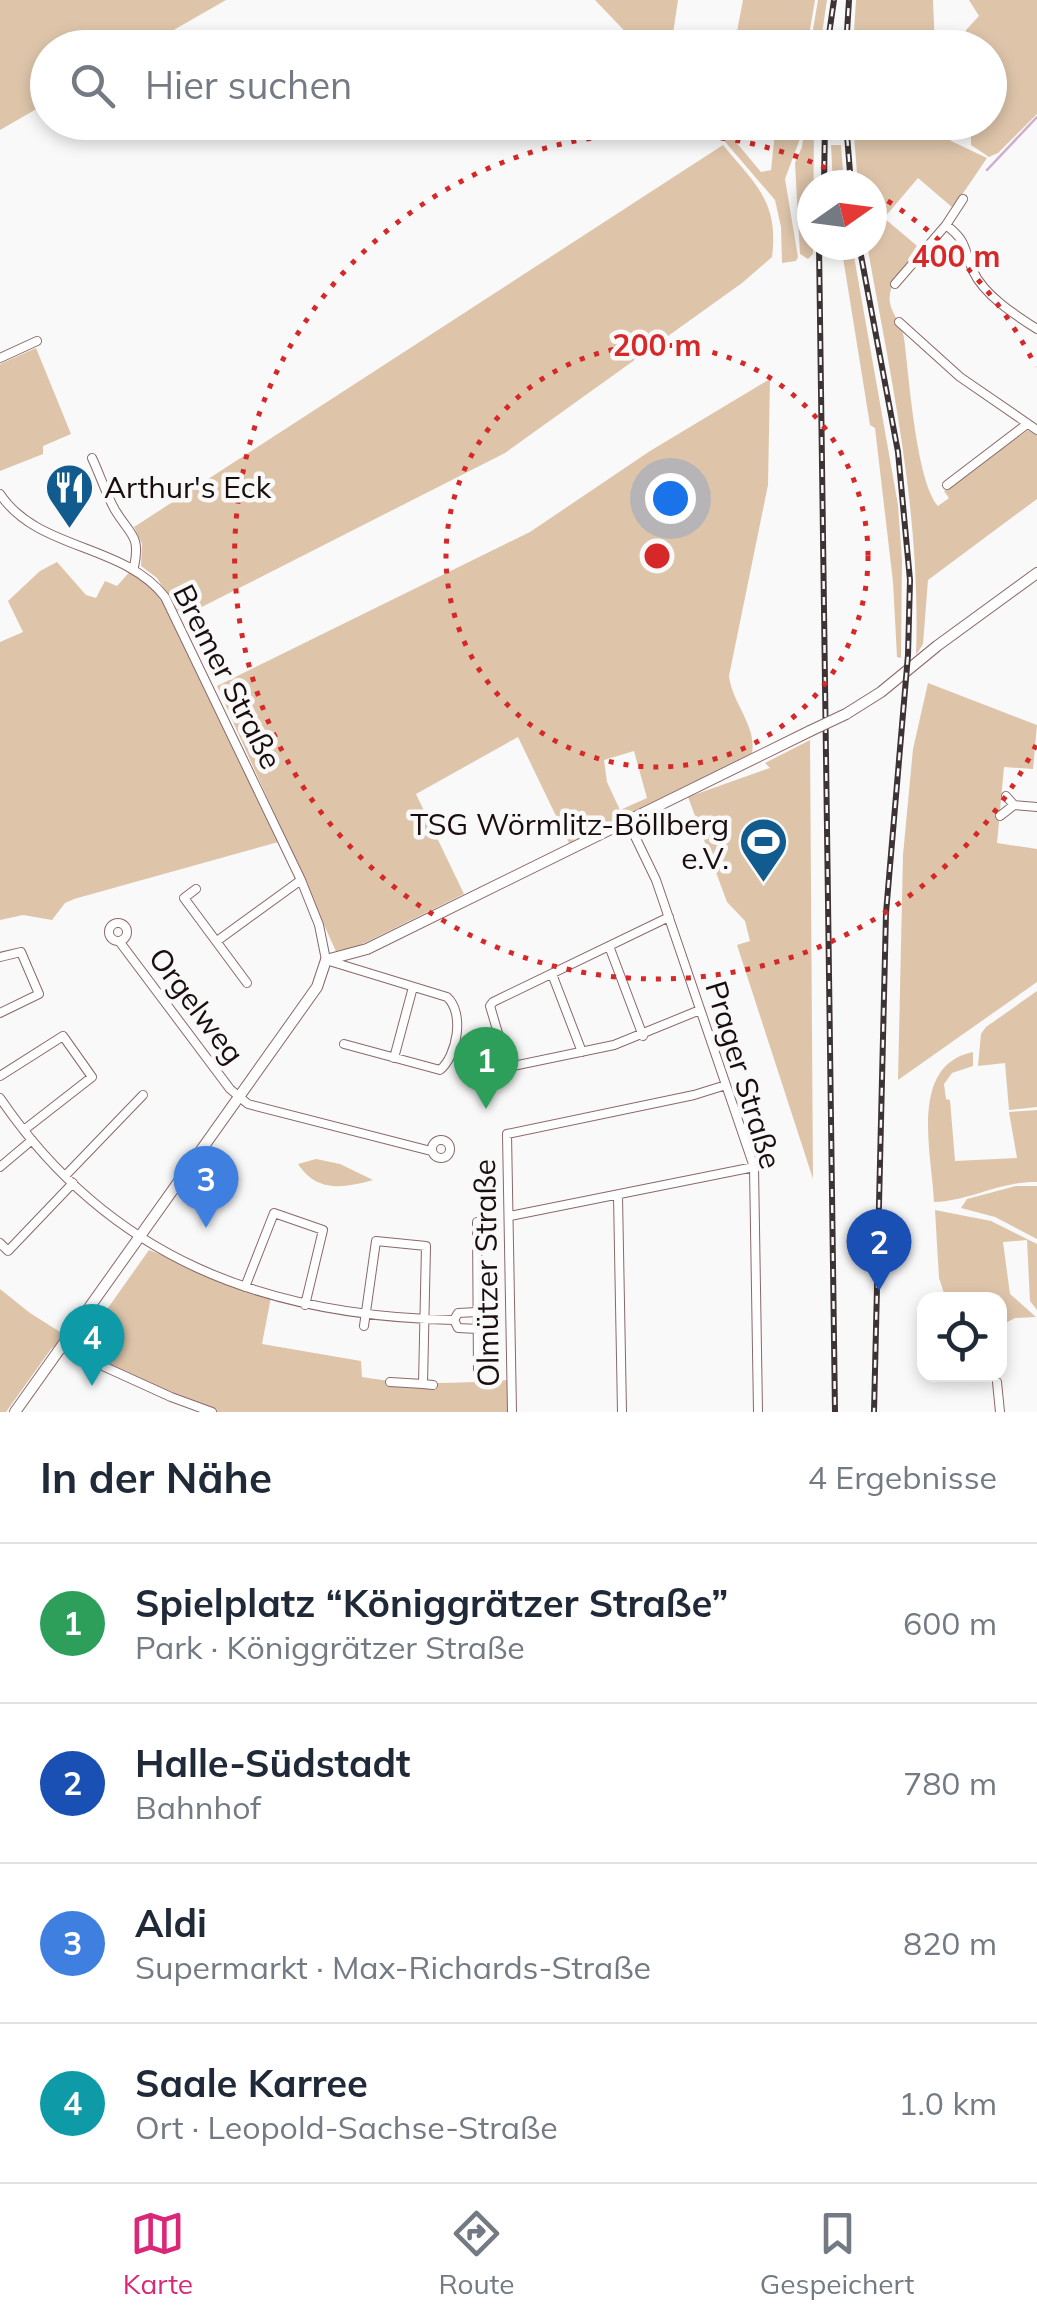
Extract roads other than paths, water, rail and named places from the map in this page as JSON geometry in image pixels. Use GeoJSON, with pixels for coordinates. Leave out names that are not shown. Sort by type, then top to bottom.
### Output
{"type":"FeatureCollection","features":[{"type":"Feature","properties":{"kind":"street"},"geometry":{"type":"LineString","coordinates":[[895,284],[963,199]]}},
{"type":"Feature","properties":{"kind":"street"},"geometry":{"type":"LineString","coordinates":[[946,225],[962,237],[976,275],[1004,306],[1037,328]]}},
{"type":"Feature","properties":{"kind":"street"},"geometry":{"type":"LineString","coordinates":[[898,322],[960,377],[1037,430]]}},
{"type":"Feature","properties":{"kind":"street"},"geometry":{"type":"LineString","coordinates":[[0,358],[37,342]]}},
{"type":"Feature","properties":{"kind":"street"},"geometry":{"type":"LineString","coordinates":[[947,485],[1027,424]]}},
{"type":"Feature","properties":{"kind":"street"},"geometry":{"type":"LineString","coordinates":[[92,458],[116,512],[130,526],[138,547],[134,567]]}},
{"type":"Feature","properties":{"kind":"street","name":"Bremer Straße"},"geometry":{"type":"LineString","coordinates":[[0,494],[22,520],[134,567],[153,581],[165,597],[301,880],[319,925],[326,960]]}},
{"type":"Feature","properties":{"kind":"street"},"geometry":{"type":"LineString","coordinates":[[326,960],[368,949],[846,714],[881,692],[1037,573]]}},
{"type":"Feature","properties":{"kind":"street"},"geometry":{"type":"LineString","coordinates":[[1006,796],[1014,805]]}},
{"type":"Feature","properties":{"kind":"street"},"geometry":{"type":"LineString","coordinates":[[1000,816],[1014,805],[1037,807]]}},
{"type":"Feature","properties":{"kind":"street","name":"Prager Straße"},"geometry":{"type":"LineString","coordinates":[[628,822],[656,880],[754,1167],[758,1412]]}},
{"type":"Feature","properties":{"kind":"street"},"geometry":{"type":"LineString","coordinates":[[217,941],[301,880]]}},
{"type":"Feature","properties":{"kind":"street"},"geometry":{"type":"LineString","coordinates":[[196,889],[184,898],[248,983]]}},
{"type":"Feature","properties":{"kind":"street"},"geometry":{"type":"LineString","coordinates":[[669,918],[493,1002],[490,1006],[508,1067],[642,1036],[700,1010]]}},
{"type":"Feature","properties":{"kind":"street","name":"Orgelweg"},"geometry":{"type":"LineString","coordinates":[[118,941],[239,1097]]}},
{"type":"Feature","properties":{"kind":"street"},"geometry":{"type":"LineString","coordinates":[[609,946],[642,1036]]}},
{"type":"Feature","properties":{"kind":"street"},"geometry":{"type":"LineString","coordinates":[[0,957],[21,952],[38,994],[0,1012]]}},
{"type":"Feature","properties":{"kind":"street"},"geometry":{"type":"LineString","coordinates":[[326,960],[454,1002],[458,1022],[444,1068],[440,1070],[344,1044]]}},
{"type":"Feature","properties":{"kind":"street"},"geometry":{"type":"LineString","coordinates":[[14,1412],[317,987],[326,960]]}},
{"type":"Feature","properties":{"kind":"street"},"geometry":{"type":"LineString","coordinates":[[552,974],[582,1052]]}},
{"type":"Feature","properties":{"kind":"street"},"geometry":{"type":"LineString","coordinates":[[394,1058],[412,987]]}},
{"type":"Feature","properties":{"kind":"street"},"geometry":{"type":"LineString","coordinates":[[0,1076],[63,1036],[92,1076],[24,1130]]}},
{"type":"Feature","properties":{"kind":"street","name":"Olmützer Straße"},"geometry":{"type":"LineString","coordinates":[[512,1412],[507,1134],[726,1085]]}},
{"type":"Feature","properties":{"kind":"street"},"geometry":{"type":"LineString","coordinates":[[65,1176],[143,1095]]}},
{"type":"Feature","properties":{"kind":"street"},"geometry":{"type":"LineString","coordinates":[[239,1097],[248,1104],[432,1151]]}},
{"type":"Feature","properties":{"kind":"street"},"geometry":{"type":"LineString","coordinates":[[1,1100],[65,1176],[140,1236],[188,1266],[271,1297],[365,1321],[454,1320]]}},
{"type":"Feature","properties":{"kind":"street"},"geometry":{"type":"LineString","coordinates":[[0,1168],[32,1140]]}},
{"type":"Feature","properties":{"kind":"street"},"geometry":{"type":"LineString","coordinates":[[510,1216],[754,1167]]}},
{"type":"Feature","properties":{"kind":"street"},"geometry":{"type":"LineString","coordinates":[[0,1243],[8,1251],[73,1183]]}},
{"type":"Feature","properties":{"kind":"street"},"geometry":{"type":"LineString","coordinates":[[618,1196],[622,1412]]}},
{"type":"Feature","properties":{"kind":"street"},"geometry":{"type":"LineString","coordinates":[[245,1287],[274,1213],[323,1230],[305,1304]]}},
{"type":"Feature","properties":{"kind":"street"},"geometry":{"type":"LineString","coordinates":[[477,1222],[478,1373]]}},
{"type":"Feature","properties":{"kind":"street"},"geometry":{"type":"LineString","coordinates":[[365,1321],[376,1241],[426,1246],[428,1385],[390,1382]]}},
{"type":"Feature","properties":{"kind":"street"},"geometry":{"type":"LineString","coordinates":[[268,1309],[271,1297]]}},
{"type":"Feature","properties":{"kind":"street"},"geometry":{"type":"LineString","coordinates":[[454,1320],[458,1313],[477,1312]]}},
{"type":"Feature","properties":{"kind":"street"},"geometry":{"type":"LineString","coordinates":[[454,1320],[458,1328],[478,1329]]}},
{"type":"Feature","properties":{"kind":"street"},"geometry":{"type":"LineString","coordinates":[[61,1348],[212,1412]]}},
{"type":"Feature","properties":{"kind":"street"},"geometry":{"type":"LineString","coordinates":[[997,1382],[1000,1412]]}},
{"type":"Feature","properties":{"kind":"waterway"},"geometry":{"type":"LineString","coordinates":[[987,170],[1037,117]]}},
{"type":"Feature","properties":{"kind":"railway"},"geometry":{"type":"LineString","coordinates":[[830,30],[834,0]]}},
{"type":"Feature","properties":{"kind":"railway"},"geometry":{"type":"LineString","coordinates":[[847,30],[849,0]]}},
{"type":"Feature","properties":{"kind":"railway"},"geometry":{"type":"LineString","coordinates":[[824,170],[825,140]]}},
{"type":"Feature","properties":{"kind":"railway"},"geometry":{"type":"LineString","coordinates":[[847,140],[850,170]]}},
{"type":"Feature","properties":{"kind":"railway"},"geometry":{"type":"LineString","coordinates":[[819,260],[835,1412]]}},
{"type":"Feature","properties":{"kind":"railway"},"geometry":{"type":"LineString","coordinates":[[862,260],[898,452],[910,580],[908,655],[886,913],[874,1412]]}},
{"type":"Feature","properties":{"kind":"place","name":"Arthur's Eck"},"geometry":{"type":"Point","coordinates":[69,530]}},
{"type":"Feature","properties":{"kind":"place","name":"TSG Wörmlitz-Böllberg e.V."},"geometry":{"type":"Point","coordinates":[764,884]}},
{"type":"Feature","properties":{"kind":"place","name":"Spielplatz “Königgrätzer Straße”"},"geometry":{"type":"Point","coordinates":[486,1109]}},
{"type":"Feature","properties":{"kind":"place","name":"Aldi"},"geometry":{"type":"Point","coordinates":[206,1228]}},
{"type":"Feature","properties":{"kind":"place","name":"Halle-Südstadt"},"geometry":{"type":"Point","coordinates":[879,1291]}},
{"type":"Feature","properties":{"kind":"place","name":"Saale Karree"},"geometry":{"type":"Point","coordinates":[92,1386]}}]}
